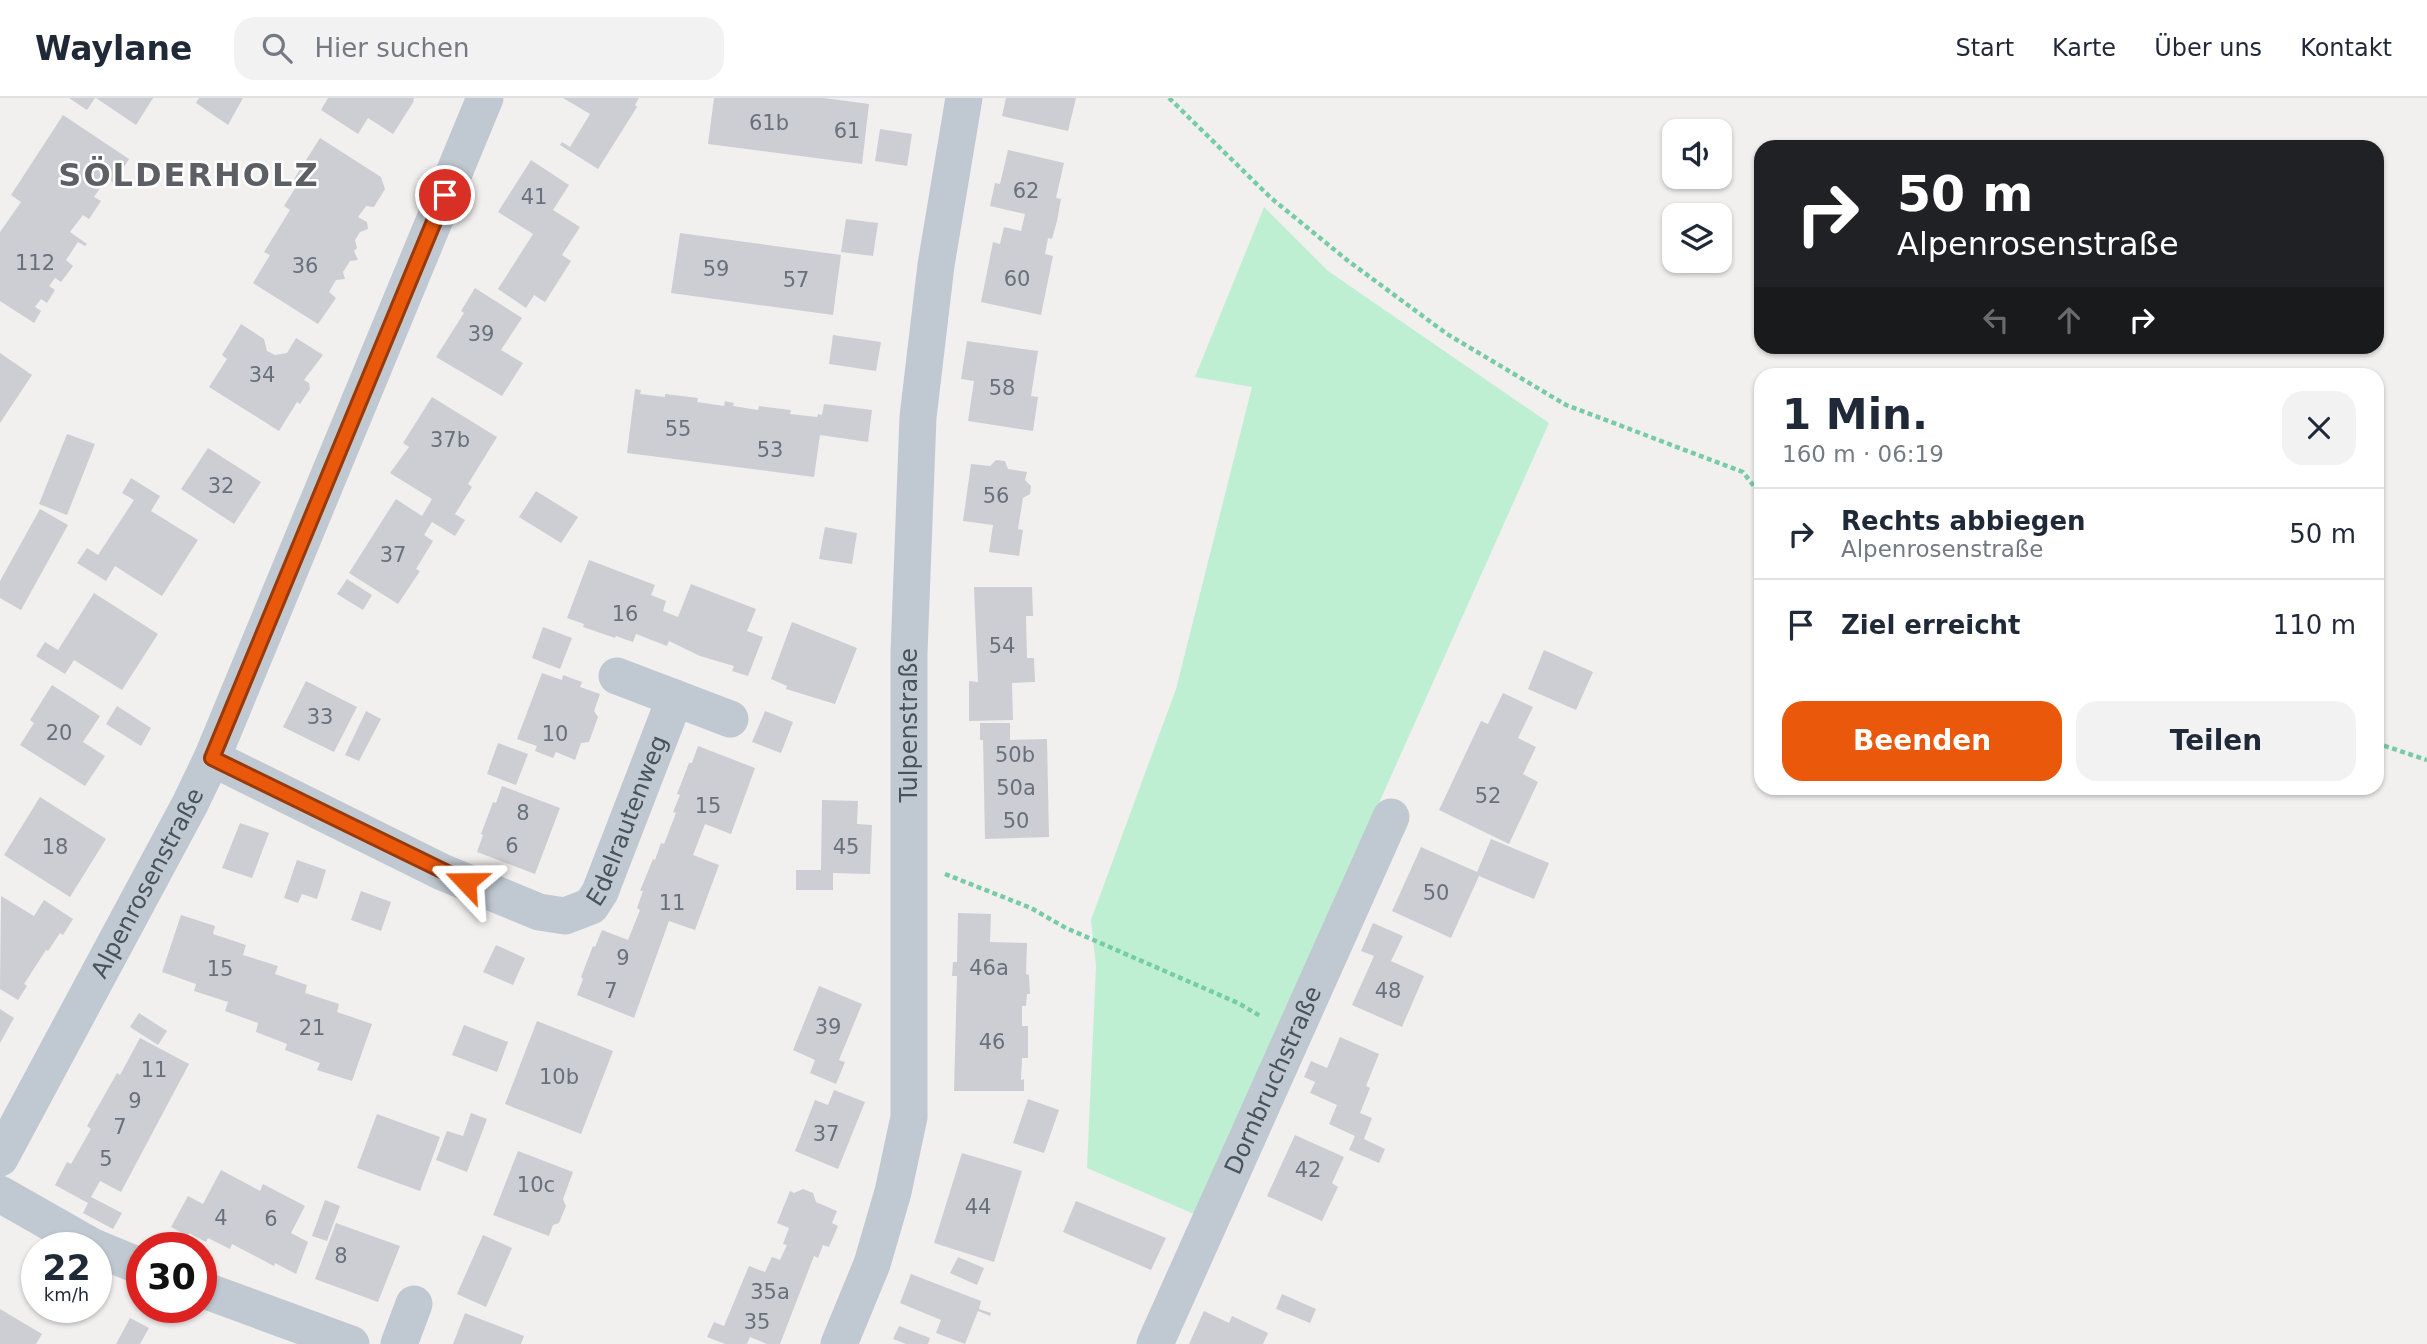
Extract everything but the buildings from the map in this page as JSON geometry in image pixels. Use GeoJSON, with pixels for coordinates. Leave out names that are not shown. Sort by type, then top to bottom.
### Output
{"type":"FeatureCollection","features":[{"type":"Feature","properties":{"kind":"street","name":"Alpenrosenstraße"},"geometry":{"type":"LineString","coordinates":[[0,1158],[212,758],[485,98]]}},
{"type":"Feature","properties":{"kind":"street","name":"Tulpenstraße"},"geometry":{"type":"LineString","coordinates":[[839,1344],[872,1264],[893,1192],[909,1117],[909,653],[918,417],[936,265],[964,98]]}},
{"type":"Feature","properties":{"kind":"street"},"geometry":{"type":"LineString","coordinates":[[617,676],[730,719]]}},
{"type":"Feature","properties":{"kind":"street","name":"Edelrautenweg"},"geometry":{"type":"LineString","coordinates":[[212,758],[442,872],[539,912],[565,916],[591,906],[600,892],[675,698]]}},
{"type":"Feature","properties":{"kind":"street","name":"Dornbruchstraße"},"geometry":{"type":"LineString","coordinates":[[1155,1344],[1391,817]]}},
{"type":"Feature","properties":{"kind":"street"},"geometry":{"type":"LineString","coordinates":[[0,1194],[67,1232]]}},
{"type":"Feature","properties":{"kind":"street"},"geometry":{"type":"LineString","coordinates":[[217,1295],[351,1344]]}},
{"type":"Feature","properties":{"kind":"street"},"geometry":{"type":"LineString","coordinates":[[399,1344],[414,1304]]}},
{"type":"Feature","properties":{"kind":"path"},"geometry":{"type":"LineString","coordinates":[[1169,98],[1271,198],[1347,260],[1447,334],[1566,405],[1743,472],[1754,486]]}},
{"type":"Feature","properties":{"kind":"path"},"geometry":{"type":"LineString","coordinates":[[2384,746],[2427,760]]}},
{"type":"Feature","properties":{"kind":"path"},"geometry":{"type":"LineString","coordinates":[[910,865],[958,877],[1031,908],[1066,928],[1238,1003],[1294,1033]]}},
{"type":"Feature","properties":{"kind":"green space"},"geometry":{"type":"Polygon","coordinates":[[[1264,207],[1328,271],[1549,423],[1375,812],[1201,1217],[1087,1168],[1096,966],[1091,920],[1176,689],[1252,387],[1195,377],[1264,207]]]}},
{"type":"Feature","properties":{"kind":"district","name":"SÖLDERHOLZ"},"geometry":{"type":"Point","coordinates":[189,175]}},
{"type":"Feature","properties":{"kind":"route"},"geometry":{"type":"LineString","coordinates":[[445,195],[212,758],[466,882]]}}]}
